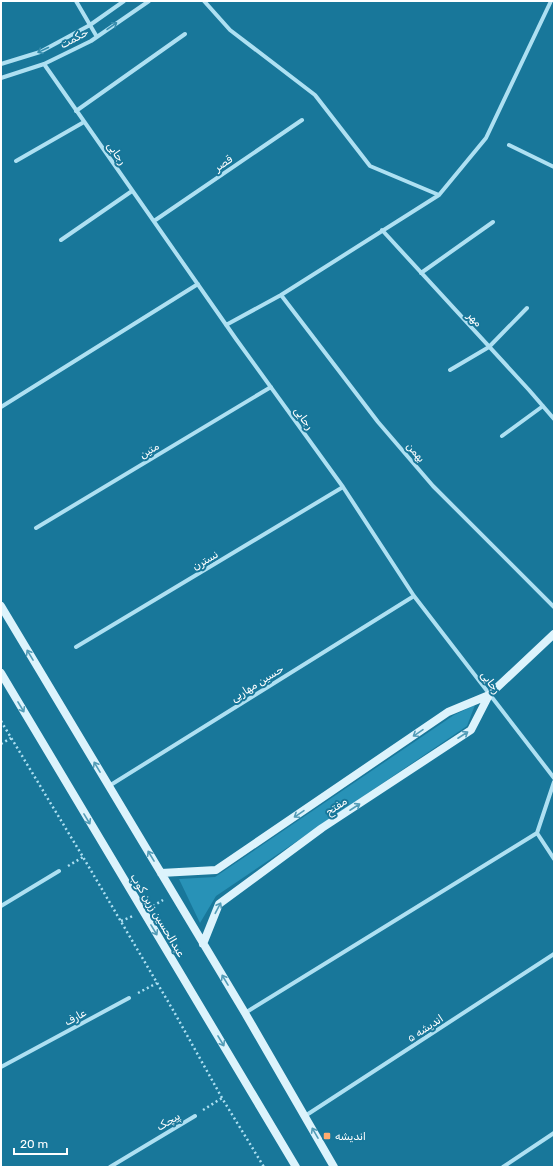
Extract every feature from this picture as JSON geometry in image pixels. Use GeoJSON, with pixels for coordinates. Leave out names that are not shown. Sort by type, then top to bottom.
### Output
{"type":"FeatureCollection","features":[{"type":"Feature","properties":{"kind":"main road"},"geometry":{"type":"LineString","coordinates":[[1,606],[161,872],[334,1167]]}},
{"type":"Feature","properties":{"kind":"main road","name":"مفتح"},"geometry":{"type":"LineString","coordinates":[[203,944],[219,904],[322,828],[471,730],[489,695],[554,634]]}},
{"type":"Feature","properties":{"kind":"main road","name":"عبدالحسین زرین کوب"},"geometry":{"type":"LineString","coordinates":[[1,673],[296,1167]]}},
{"type":"Feature","properties":{"kind":"main road","name":"مفتح"},"geometry":{"type":"LineString","coordinates":[[161,872],[216,870],[448,712],[489,695]]}},
{"type":"Feature","properties":{"kind":"street"},"geometry":{"type":"LineString","coordinates":[[76,1],[97,37]]}},
{"type":"Feature","properties":{"kind":"street","name":"حکمت"},"geometry":{"type":"LineString","coordinates":[[1,64],[40,52],[90,25],[124,1]]}},
{"type":"Feature","properties":{"kind":"street","name":"حکمت"},"geometry":{"type":"LineString","coordinates":[[1,78],[44,64],[97,37],[149,1]]}},
{"type":"Feature","properties":{"kind":"street"},"geometry":{"type":"LineString","coordinates":[[204,1],[230,30],[315,95],[370,166],[439,195]]}},
{"type":"Feature","properties":{"kind":"street"},"geometry":{"type":"LineString","coordinates":[[226,325],[281,295],[439,195],[486,138],[551,1]]}},
{"type":"Feature","properties":{"kind":"street"},"geometry":{"type":"LineString","coordinates":[[76,111],[185,34]]}},
{"type":"Feature","properties":{"kind":"street","name":"رجایی"},"geometry":{"type":"LineString","coordinates":[[44,64],[226,325],[343,487],[414,596],[554,778]]}},
{"type":"Feature","properties":{"kind":"street","name":"قصر"},"geometry":{"type":"LineString","coordinates":[[154,221],[302,120]]}},
{"type":"Feature","properties":{"kind":"street"},"geometry":{"type":"LineString","coordinates":[[16,161],[84,122]]}},
{"type":"Feature","properties":{"kind":"street"},"geometry":{"type":"LineString","coordinates":[[509,145],[554,167]]}},
{"type":"Feature","properties":{"kind":"street"},"geometry":{"type":"LineString","coordinates":[[61,240],[132,191]]}},
{"type":"Feature","properties":{"kind":"street"},"geometry":{"type":"LineString","coordinates":[[421,273],[493,222]]}},
{"type":"Feature","properties":{"kind":"street","name":"مهر"},"geometry":{"type":"LineString","coordinates":[[382,230],[554,419]]}},
{"type":"Feature","properties":{"kind":"street"},"geometry":{"type":"LineString","coordinates":[[1,407],[198,284]]}},
{"type":"Feature","properties":{"kind":"street","name":"بهمن"},"geometry":{"type":"LineString","coordinates":[[281,295],[378,422],[423,474],[554,607]]}},
{"type":"Feature","properties":{"kind":"street"},"geometry":{"type":"LineString","coordinates":[[450,370],[489,347],[527,308]]}},
{"type":"Feature","properties":{"kind":"street","name":"متین"},"geometry":{"type":"LineString","coordinates":[[36,528],[271,387]]}},
{"type":"Feature","properties":{"kind":"street"},"geometry":{"type":"LineString","coordinates":[[502,436],[543,406]]}},
{"type":"Feature","properties":{"kind":"street","name":"نسترن"},"geometry":{"type":"LineString","coordinates":[[76,647],[343,487]]}},
{"type":"Feature","properties":{"kind":"street","name":"حسین مهاربی"},"geometry":{"type":"LineString","coordinates":[[109,786],[414,596]]}},
{"type":"Feature","properties":{"kind":"street"},"geometry":{"type":"LineString","coordinates":[[244,1013],[537,833],[554,782]]}},
{"type":"Feature","properties":{"kind":"street"},"geometry":{"type":"LineString","coordinates":[[537,833],[554,859]]}},
{"type":"Feature","properties":{"kind":"street"},"geometry":{"type":"LineString","coordinates":[[1,906],[59,871]]}},
{"type":"Feature","properties":{"kind":"street","name":"اندیشه ۵"},"geometry":{"type":"LineString","coordinates":[[305,1117],[554,954]]}},
{"type":"Feature","properties":{"kind":"street","name":"عارف"},"geometry":{"type":"LineString","coordinates":[[1,1068],[129,998]]}},
{"type":"Feature","properties":{"kind":"street","name":"پیچک"},"geometry":{"type":"LineString","coordinates":[[110,1167],[194,1116]]}},
{"type":"Feature","properties":{"kind":"street"},"geometry":{"type":"LineString","coordinates":[[503,1167],[554,1133]]}},
{"type":"Feature","properties":{"kind":"path"},"geometry":{"type":"LineString","coordinates":[[1,721],[83,857],[222,1098],[264,1167]]}},
{"type":"Feature","properties":{"kind":"path"},"geometry":{"type":"LineString","coordinates":[[1,744],[11,738]]}},
{"type":"Feature","properties":{"kind":"path"},"geometry":{"type":"LineString","coordinates":[[59,871],[83,857]]}},
{"type":"Feature","properties":{"kind":"path"},"geometry":{"type":"LineString","coordinates":[[129,998],[157,983]]}},
{"type":"Feature","properties":{"kind":"path"},"geometry":{"type":"LineString","coordinates":[[194,1116],[222,1098]]}},
{"type":"Feature","properties":{"kind":"shaded area"},"geometry":{"type":"Polygon","coordinates":[[[475,705],[467,726],[216,896],[200,923],[179,879],[215,877],[454,715],[475,705]]]}},
{"type":"Feature","properties":{"kind":"place","name":"اندیشه"},"geometry":{"type":"Point","coordinates":[327,1136]}}]}
